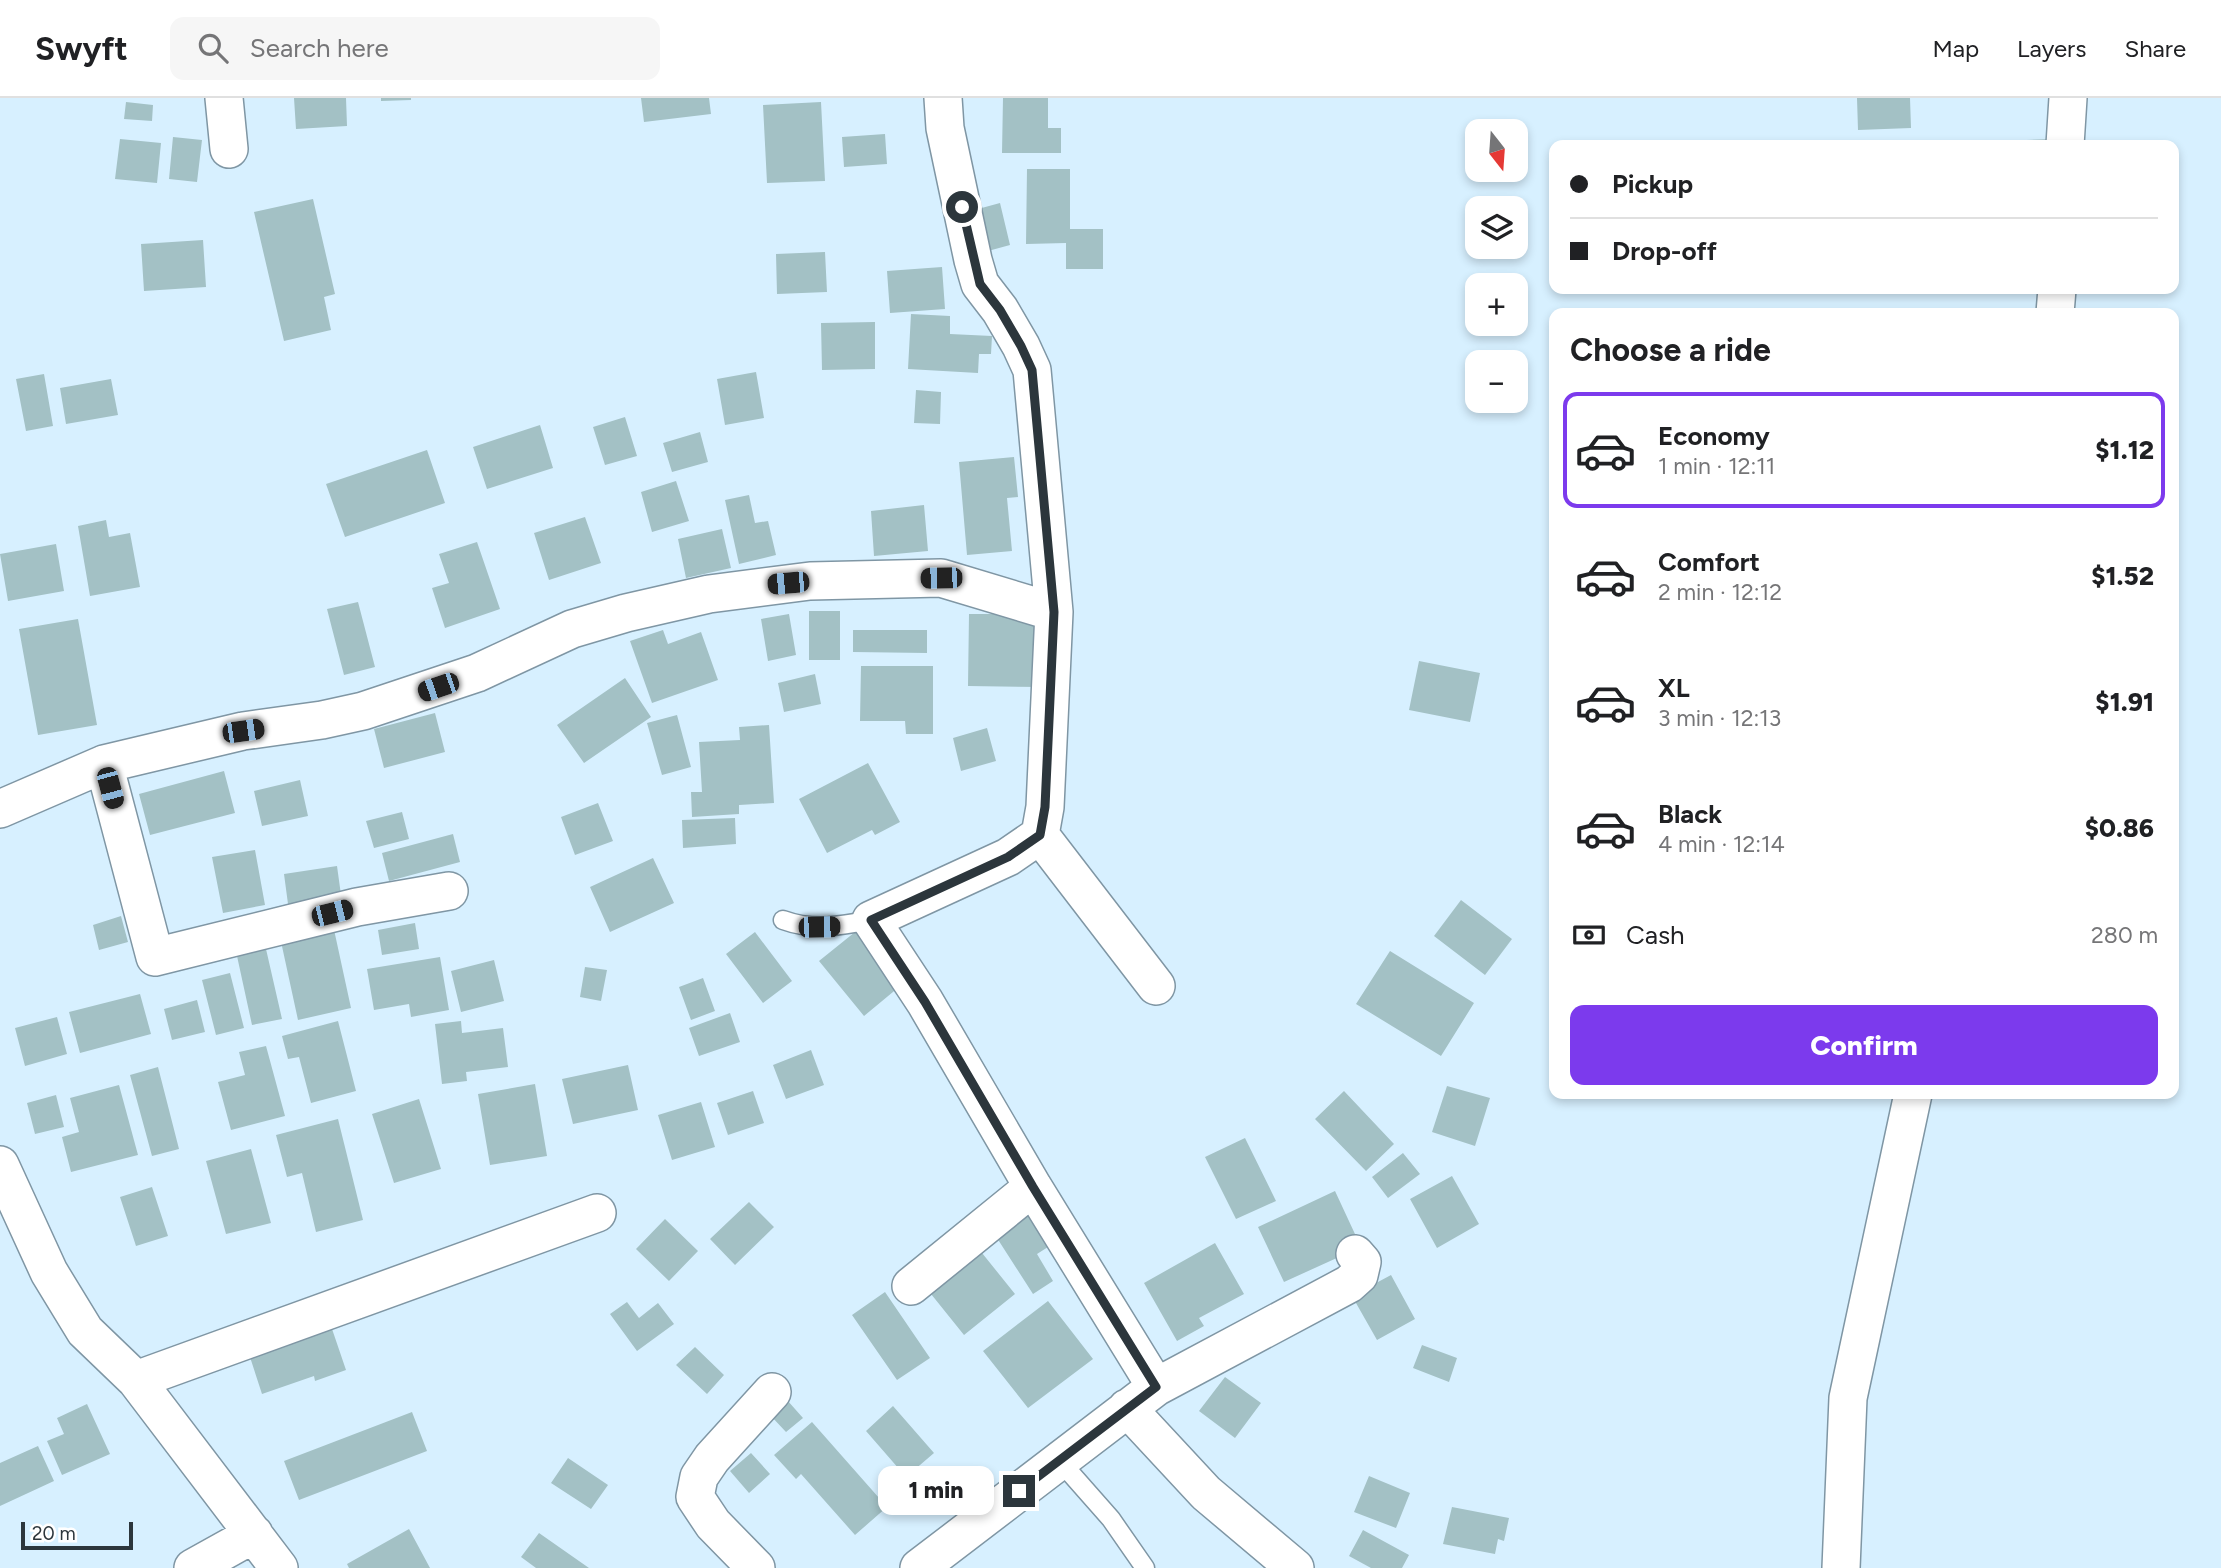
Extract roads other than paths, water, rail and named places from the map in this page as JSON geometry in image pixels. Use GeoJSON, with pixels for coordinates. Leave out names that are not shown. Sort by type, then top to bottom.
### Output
{"type":"FeatureCollection","features":[{"type":"Feature","properties":{"kind":"street"},"geometry":{"type":"LineString","coordinates":[[224,98],[229,149]]}},
{"type":"Feature","properties":{"kind":"street"},"geometry":{"type":"LineString","coordinates":[[943,98],[945,128],[980,284],[1000,310],[1032,370],[1054,612],[1045,807],[1040,835],[1008,857],[871,920],[925,1002],[1033,1187],[1156,1387]]}},
{"type":"Feature","properties":{"kind":"street"},"geometry":{"type":"LineString","coordinates":[[2065,140],[2068,98]]}},
{"type":"Feature","properties":{"kind":"street"},"geometry":{"type":"LineString","coordinates":[[0,809],[104,764],[243,731],[322,720],[363,711],[477,673],[572,629],[626,613],[732,591],[810,581],[941,578],[1054,612]]}},
{"type":"Feature","properties":{"kind":"street"},"geometry":{"type":"LineString","coordinates":[[104,764],[155,957],[357,907],[449,891]]}},
{"type":"Feature","properties":{"kind":"street"},"geometry":{"type":"LineString","coordinates":[[1040,835],[1156,986]]}},
{"type":"Feature","properties":{"kind":"street"},"geometry":{"type":"LineString","coordinates":[[1841,1568],[1848,1398],[1912,1099]]}},
{"type":"Feature","properties":{"kind":"street"},"geometry":{"type":"LineString","coordinates":[[0,1165],[49,1272],[85,1331],[136,1380],[279,1568]]}},
{"type":"Feature","properties":{"kind":"street"},"geometry":{"type":"LineString","coordinates":[[911,1286],[1033,1187]]}},
{"type":"Feature","properties":{"kind":"street"},"geometry":{"type":"LineString","coordinates":[[136,1380],[597,1213]]}},
{"type":"Feature","properties":{"kind":"street"},"geometry":{"type":"LineString","coordinates":[[919,1568],[1156,1387],[1349,1284],[1359,1275],[1362,1262],[1355,1254]]}},
{"type":"Feature","properties":{"kind":"street"},"geometry":{"type":"LineString","coordinates":[[757,1568],[713,1524],[695,1497],[698,1477],[772,1392]]}},
{"type":"Feature","properties":{"kind":"street"},"geometry":{"type":"LineString","coordinates":[[1128,1408],[1206,1493],[1295,1568]]}},
{"type":"Feature","properties":{"kind":"street"},"geometry":{"type":"LineString","coordinates":[[193,1568],[254,1534]]}},
{"type":"Feature","properties":{"kind":"lane"},"geometry":{"type":"LineString","coordinates":[[783,920],[801,927],[837,927],[871,920]]}},
{"type":"Feature","properties":{"kind":"lane"},"geometry":{"type":"LineString","coordinates":[[1059,1460],[1111,1518],[1145,1568]]}}]}
